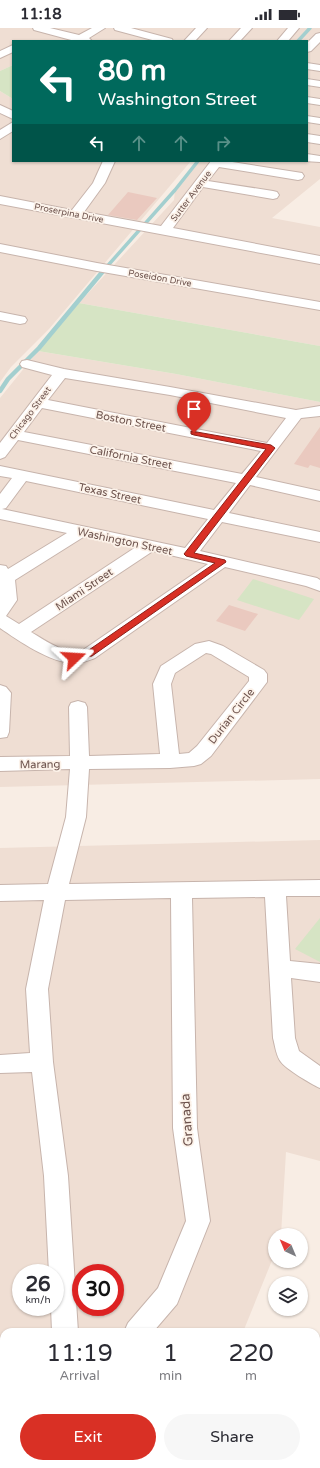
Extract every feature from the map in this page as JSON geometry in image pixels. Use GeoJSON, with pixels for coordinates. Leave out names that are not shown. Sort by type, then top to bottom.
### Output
{"type":"FeatureCollection","features":[{"type":"Feature","properties":{"kind":"street"},"geometry":{"type":"LineString","coordinates":[[43,31],[83,40],[100,28]]}},
{"type":"Feature","properties":{"kind":"street"},"geometry":{"type":"LineString","coordinates":[[119,28],[164,40]]}},
{"type":"Feature","properties":{"kind":"street"},"geometry":{"type":"LineString","coordinates":[[235,40],[247,28]]}},
{"type":"Feature","properties":{"kind":"street"},"geometry":{"type":"LineString","coordinates":[[283,40],[294,28]]}},
{"type":"Feature","properties":{"kind":"street"},"geometry":{"type":"LineString","coordinates":[[190,40],[197,29]]}},
{"type":"Feature","properties":{"kind":"street"},"geometry":{"type":"LineString","coordinates":[[308,49],[320,36]]}},
{"type":"Feature","properties":{"kind":"street"},"geometry":{"type":"LineString","coordinates":[[0,55],[11,44]]}},
{"type":"Feature","properties":{"kind":"street"},"geometry":{"type":"LineString","coordinates":[[308,50],[320,52]]}},
{"type":"Feature","properties":{"kind":"street"},"geometry":{"type":"LineString","coordinates":[[308,66],[320,68]]}},
{"type":"Feature","properties":{"kind":"street"},"geometry":{"type":"LineString","coordinates":[[308,82],[320,84]]}},
{"type":"Feature","properties":{"kind":"street"},"geometry":{"type":"LineString","coordinates":[[308,100],[320,102]]}},
{"type":"Feature","properties":{"kind":"street"},"geometry":{"type":"LineString","coordinates":[[0,108],[12,115]]}},
{"type":"Feature","properties":{"kind":"street"},"geometry":{"type":"LineString","coordinates":[[308,119],[320,121]]}},
{"type":"Feature","properties":{"kind":"street"},"geometry":{"type":"LineString","coordinates":[[0,135],[12,127]]}},
{"type":"Feature","properties":{"kind":"street"},"geometry":{"type":"LineString","coordinates":[[308,138],[320,140]]}},
{"type":"Feature","properties":{"kind":"street"},"geometry":{"type":"LineString","coordinates":[[75,214],[96,190],[104,177],[109,162]]}},
{"type":"Feature","properties":{"kind":"street"},"geometry":{"type":"LineString","coordinates":[[217,162],[298,176]]}},
{"type":"Feature","properties":{"kind":"street","name":"Sutter Avenue"},"geometry":{"type":"LineString","coordinates":[[159,230],[217,162]]}},
{"type":"Feature","properties":{"kind":"street"},"geometry":{"type":"LineString","coordinates":[[200,183],[272,195]]}},
{"type":"Feature","properties":{"kind":"street","name":"Proserpina Drive"},"geometry":{"type":"LineString","coordinates":[[0,200],[320,260]]}},
{"type":"Feature","properties":{"kind":"street","name":"Poseidon Drive"},"geometry":{"type":"LineString","coordinates":[[0,248],[97,267],[320,306]]}},
{"type":"Feature","properties":{"kind":"street"},"geometry":{"type":"LineString","coordinates":[[0,316],[20,320]]}},
{"type":"Feature","properties":{"kind":"street"},"geometry":{"type":"LineString","coordinates":[[27,364],[51,369],[61,373],[170,391],[296,415],[320,411]]}},
{"type":"Feature","properties":{"kind":"street","name":"Chicago Street"},"geometry":{"type":"LineString","coordinates":[[0,454],[61,373]]}},
{"type":"Feature","properties":{"kind":"street","name":"Boston Street"},"geometry":{"type":"LineString","coordinates":[[38,403],[271,448]]}},
{"type":"Feature","properties":{"kind":"street"},"geometry":{"type":"LineString","coordinates":[[188,554],[220,515],[296,415]]}},
{"type":"Feature","properties":{"kind":"street","name":"California Street"},"geometry":{"type":"LineString","coordinates":[[14,435],[247,480],[320,496]]}},
{"type":"Feature","properties":{"kind":"street","name":"Texas Street"},"geometry":{"type":"LineString","coordinates":[[0,471],[220,515],[320,537]]}},
{"type":"Feature","properties":{"kind":"street"},"geometry":{"type":"LineString","coordinates":[[0,505],[22,475]]}},
{"type":"Feature","properties":{"kind":"street","name":"Washington Street"},"geometry":{"type":"LineString","coordinates":[[0,514],[150,545],[222,562],[317,580]]}},
{"type":"Feature","properties":{"kind":"street"},"geometry":{"type":"LineString","coordinates":[[0,612],[8,600],[3,574],[82,531]]}},
{"type":"Feature","properties":{"kind":"street","name":"Miami Street"},"geometry":{"type":"LineString","coordinates":[[18,633],[150,545]]}},
{"type":"Feature","properties":{"kind":"street"},"geometry":{"type":"LineString","coordinates":[[0,620],[18,633],[58,654],[74,658],[89,654],[222,562]]}},
{"type":"Feature","properties":{"kind":"street","name":"Durian Circle"},"geometry":{"type":"LineString","coordinates":[[80,763],[170,761],[194,759],[204,751],[250,693],[258,682],[258,674],[217,650],[209,647],[201,648],[167,670],[162,684],[162,691],[170,761]]}},
{"type":"Feature","properties":{"kind":"street"},"geometry":{"type":"LineString","coordinates":[[0,691],[2,693],[2,698],[0,732]]}},
{"type":"Feature","properties":{"kind":"street"},"geometry":{"type":"LineString","coordinates":[[65,1328],[56,1176],[42,1062],[37,989],[56,893],[76,817],[80,763],[78,707]]}},
{"type":"Feature","properties":{"kind":"street","name":"Marang"},"geometry":{"type":"LineString","coordinates":[[0,764],[80,763]]}},
{"type":"Feature","properties":{"kind":"street"},"geometry":{"type":"LineString","coordinates":[[0,893],[320,888]]}},
{"type":"Feature","properties":{"kind":"street"},"geometry":{"type":"LineString","coordinates":[[275,889],[281,968],[284,1038],[289,1056],[320,1078]]}},
{"type":"Feature","properties":{"kind":"street","name":"Granada"},"geometry":{"type":"LineString","coordinates":[[140,1328],[168,1296],[198,1221],[185,1128],[181,890]]}},
{"type":"Feature","properties":{"kind":"street"},"geometry":{"type":"LineString","coordinates":[[281,968],[320,973]]}},
{"type":"Feature","properties":{"kind":"street"},"geometry":{"type":"LineString","coordinates":[[0,1064],[42,1062]]}},
{"type":"Feature","properties":{"kind":"shaded area"},"geometry":{"type":"Polygon","coordinates":[[[0,28],[320,28],[320,179],[272,218],[320,227],[320,346],[79,303],[174,200],[175,190],[197,162],[308,162],[308,40],[12,40],[12,65],[0,71],[0,28]]]}},
{"type":"Feature","properties":{"kind":"shaded area"},"geometry":{"type":"Polygon","coordinates":[[[0,91],[12,98],[12,162],[190,162],[49,329],[11,367],[0,382],[0,91]]]}},
{"type":"Feature","properties":{"kind":"shaded area"},"geometry":{"type":"Polygon","coordinates":[[[38,351],[176,374],[320,402],[320,779],[0,787],[0,398],[38,351]]]}},
{"type":"Feature","properties":{"kind":"shaded area"},"geometry":{"type":"Polygon","coordinates":[[[320,840],[320,1161],[286,1152],[281,1228],[268,1228],[269,1268],[245,1328],[0,1328],[0,848],[320,840]]]}},
{"type":"Feature","properties":{"kind":"green space"},"geometry":{"type":"Polygon","coordinates":[[[12,65],[12,98],[0,91],[0,71],[12,65]]]}},
{"type":"Feature","properties":{"kind":"green space"},"geometry":{"type":"Polygon","coordinates":[[[79,303],[320,346],[320,402],[176,374],[38,351],[79,303]]]}},
{"type":"Feature","properties":{"kind":"green space"},"geometry":{"type":"Polygon","coordinates":[[[253,579],[314,599],[299,620],[237,600],[253,579]]]}},
{"type":"Feature","properties":{"kind":"green space"},"geometry":{"type":"Polygon","coordinates":[[[320,918],[320,962],[295,949],[320,918]]]}},
{"type":"Feature","properties":{"kind":"building"},"geometry":{"type":"Polygon","coordinates":[[[128,192],[157,198],[137,220],[108,215],[128,192]]]}},
{"type":"Feature","properties":{"kind":"building"},"geometry":{"type":"Polygon","coordinates":[[[320,427],[320,468],[310,465],[308,468],[294,464],[320,427]]]}},
{"type":"Feature","properties":{"kind":"building"},"geometry":{"type":"Polygon","coordinates":[[[229,605],[258,614],[245,631],[216,621],[229,605]]]}},
{"type":"Feature","properties":{"kind":"waterway"},"geometry":{"type":"LineString","coordinates":[[299,40],[310,28]]}},
{"type":"Feature","properties":{"kind":"waterway"},"geometry":{"type":"LineString","coordinates":[[103,271],[175,190],[197,162]]}},
{"type":"Feature","properties":{"kind":"waterway"},"geometry":{"type":"LineString","coordinates":[[0,391],[8,379],[39,348],[104,270]]}},
{"type":"Feature","properties":{"kind":"route"},"geometry":{"type":"LineString","coordinates":[[74,658],[89,654],[222,562],[188,554],[271,448],[194,433]]}}]}
